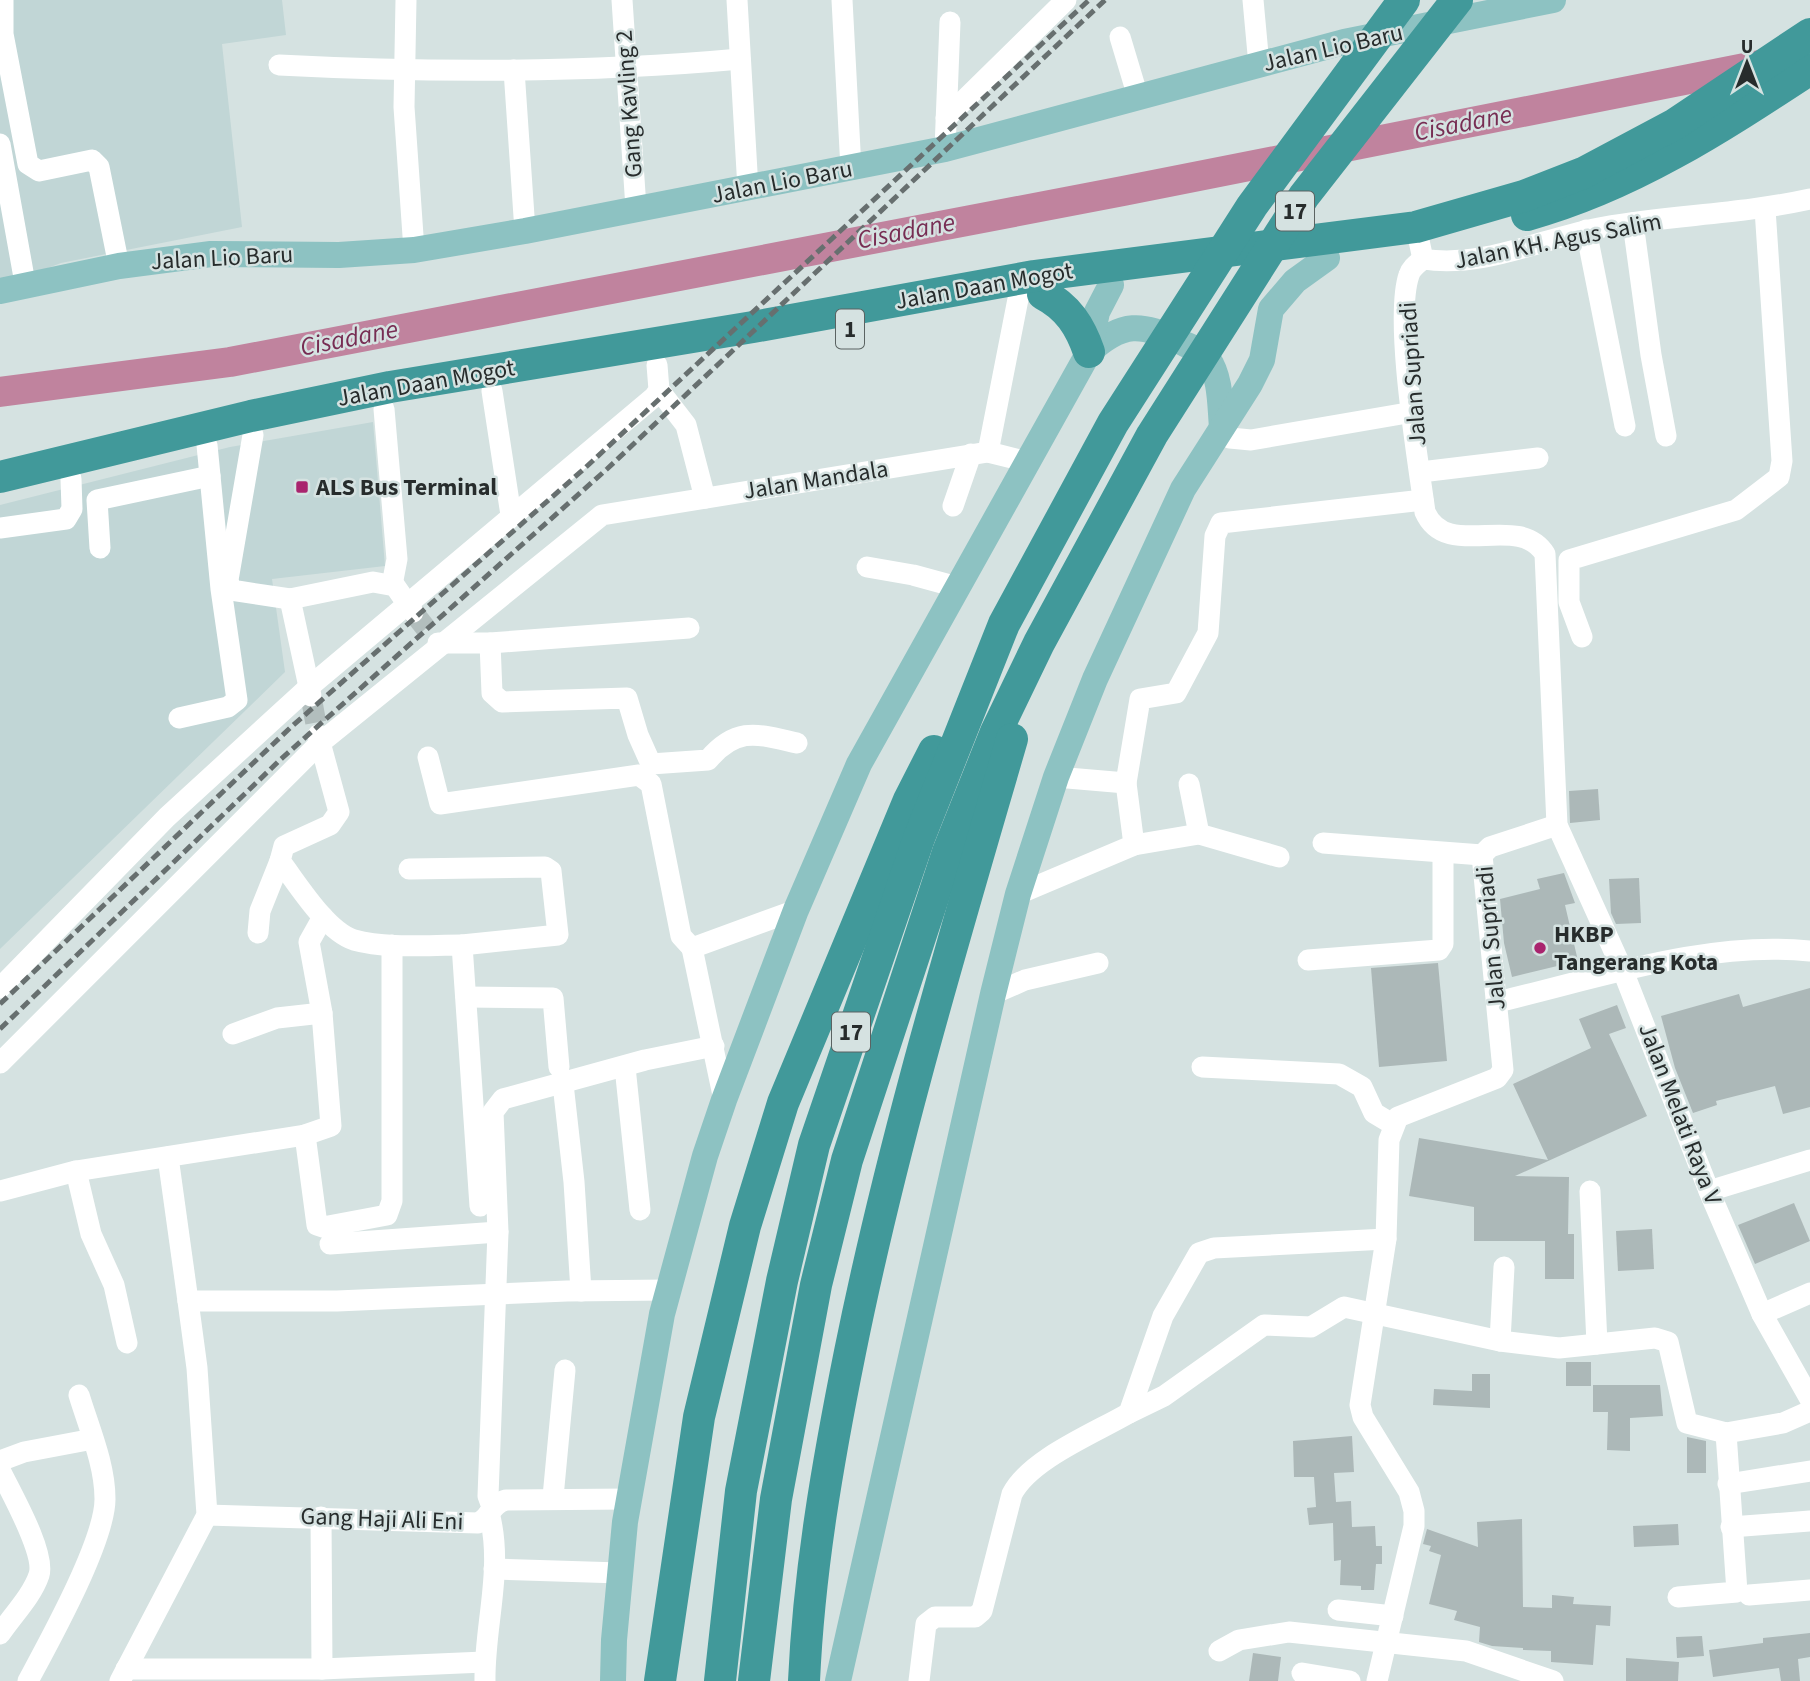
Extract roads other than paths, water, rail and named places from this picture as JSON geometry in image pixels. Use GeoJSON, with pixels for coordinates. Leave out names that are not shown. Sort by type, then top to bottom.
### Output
{"type":"FeatureCollection","features":[{"type":"Feature","properties":{"kind":"highway","name":"17"},"geometry":{"type":"LineString","coordinates":[[720,1681],[741,1491],[782,1281],[814,1145],[919,838],[1004,624],[1113,423],[1252,206],[1404,0]]}},
{"type":"Feature","properties":{"kind":"highway","name":"17"},"geometry":{"type":"LineString","coordinates":[[754,1681],[776,1499],[794,1397],[816,1284],[847,1160],[952,840],[996,732],[1039,643],[1152,435],[1304,196],[1457,0]]}},
{"type":"Feature","properties":{"kind":"highway","name":"Jalan Daan Mogot"},"geometry":{"type":"LineString","coordinates":[[0,498],[71,478],[208,461],[253,435],[384,409],[492,391],[658,377],[1030,296],[1326,258],[1420,243],[1552,208],[1640,172],[1810,34]]}},
{"type":"Feature","properties":{"kind":"highway","name":"Jalan Daan Mogot"},"geometry":{"type":"LineString","coordinates":[[1683,135],[1810,69]]}},
{"type":"Feature","properties":{"kind":"highway","name":"Jalan Daan Mogot"},"geometry":{"type":"LineString","coordinates":[[0,477],[238,419],[390,387],[753,327],[1046,274],[1420,243]]}},
{"type":"Feature","properties":{"kind":"highway"},"geometry":{"type":"LineString","coordinates":[[1030,296],[1059,302],[1081,329],[1089,352]]}},
{"type":"Feature","properties":{"kind":"highway"},"geometry":{"type":"LineString","coordinates":[[660,1681],[699,1417],[728,1286],[783,1104],[909,800],[971,679],[1004,624]]}},
{"type":"Feature","properties":{"kind":"highway"},"geometry":{"type":"LineString","coordinates":[[804,1681],[820,1513],[860,1300],[910,1090],[1039,643]]}},
{"type":"Feature","properties":{"kind":"main road","name":"Jalan Lio Baru"},"geometry":{"type":"LineString","coordinates":[[12,287],[119,266],[222,253],[339,255],[414,250],[525,231],[945,149],[1344,43],[1553,0]]}},
{"type":"Feature","properties":{"kind":"main road"},"geometry":{"type":"LineString","coordinates":[[838,1681],[993,994],[1018,894],[1056,777],[1095,679],[1177,502],[1230,435],[1262,360],[1271,309],[1295,282],[1326,258]]}},
{"type":"Feature","properties":{"kind":"main road"},"geometry":{"type":"LineString","coordinates":[[613,1681],[620,1573],[629,1499],[668,1290],[705,1156],[724,1100],[796,910],[859,764],[1089,352],[1097,312],[1111,285]]}},
{"type":"Feature","properties":{"kind":"main road"},"geometry":{"type":"LineString","coordinates":[[1089,352],[1121,330],[1138,327],[1153,329],[1199,351],[1208,358],[1216,379],[1230,435]]}},
{"type":"Feature","properties":{"kind":"street"},"geometry":{"type":"LineString","coordinates":[[3,0],[3,34],[28,164],[38,171],[92,160],[99,167],[119,266]]}},
{"type":"Feature","properties":{"kind":"street"},"geometry":{"type":"LineString","coordinates":[[406,0],[407,175],[414,250]]}},
{"type":"Feature","properties":{"kind":"street","name":"Gang Kavling 2"},"geometry":{"type":"LineString","coordinates":[[622,0],[636,208]]}},
{"type":"Feature","properties":{"kind":"street"},"geometry":{"type":"LineString","coordinates":[[737,0],[748,189]]}},
{"type":"Feature","properties":{"kind":"street"},"geometry":{"type":"LineString","coordinates":[[842,0],[851,169]]}},
{"type":"Feature","properties":{"kind":"street"},"geometry":{"type":"LineString","coordinates":[[946,118],[1066,0]]}},
{"type":"Feature","properties":{"kind":"street"},"geometry":{"type":"LineString","coordinates":[[1253,0],[1259,65]]}},
{"type":"Feature","properties":{"kind":"street"},"geometry":{"type":"LineString","coordinates":[[945,149],[950,22]]}},
{"type":"Feature","properties":{"kind":"street"},"geometry":{"type":"LineString","coordinates":[[1120,37],[1138,97]]}},
{"type":"Feature","properties":{"kind":"street"},"geometry":{"type":"LineString","coordinates":[[279,65],[405,72],[628,69],[740,59]]}},
{"type":"Feature","properties":{"kind":"street"},"geometry":{"type":"LineString","coordinates":[[514,70],[525,231]]}},
{"type":"Feature","properties":{"kind":"street"},"geometry":{"type":"LineString","coordinates":[[0,144],[12,287]]}},
{"type":"Feature","properties":{"kind":"street","name":"Jalan KH. Agus Salim"},"geometry":{"type":"LineString","coordinates":[[1420,243],[1442,262],[1477,258],[1586,230],[1765,209],[1810,199]]}},
{"type":"Feature","properties":{"kind":"street"},"geometry":{"type":"LineString","coordinates":[[1582,638],[1569,602],[1569,560],[1736,510],[1779,477],[1782,461],[1765,209]]}},
{"type":"Feature","properties":{"kind":"street"},"geometry":{"type":"LineString","coordinates":[[1633,223],[1651,355],[1666,436]]}},
{"type":"Feature","properties":{"kind":"street"},"geometry":{"type":"LineString","coordinates":[[1586,230],[1625,426]]}},
{"type":"Feature","properties":{"kind":"street","name":"Jalan Supriadi"},"geometry":{"type":"LineString","coordinates":[[1394,1125],[1398,1117],[1497,1078],[1503,1070],[1482,855],[1490,846],[1557,825],[1545,554],[1539,545],[1527,537],[1452,535],[1439,531],[1430,522],[1423,500],[1405,331],[1407,282],[1420,243]]}},
{"type":"Feature","properties":{"kind":"street"},"geometry":{"type":"LineString","coordinates":[[953,506],[980,453],[1030,296]]}},
{"type":"Feature","properties":{"kind":"street"},"geometry":{"type":"LineString","coordinates":[[658,377],[686,425],[705,498]]}},
{"type":"Feature","properties":{"kind":"street"},"geometry":{"type":"LineString","coordinates":[[0,988],[167,817],[311,695],[511,516],[654,397],[658,377]]}},
{"type":"Feature","properties":{"kind":"street"},"geometry":{"type":"LineString","coordinates":[[492,391],[511,516]]}},
{"type":"Feature","properties":{"kind":"street"},"geometry":{"type":"LineString","coordinates":[[384,409],[397,559],[392,585]]}},
{"type":"Feature","properties":{"kind":"street"},"geometry":{"type":"LineString","coordinates":[[1230,435],[1413,412]]}},
{"type":"Feature","properties":{"kind":"street"},"geometry":{"type":"LineString","coordinates":[[253,435],[228,580],[231,590],[290,599],[373,582],[392,585],[409,608]]}},
{"type":"Feature","properties":{"kind":"street","name":"Jalan Mandala"},"geometry":{"type":"LineString","coordinates":[[436,641],[602,515],[980,453],[1028,462]]}},
{"type":"Feature","properties":{"kind":"street"},"geometry":{"type":"LineString","coordinates":[[1421,471],[1538,458]]}},
{"type":"Feature","properties":{"kind":"street"},"geometry":{"type":"LineString","coordinates":[[100,548],[97,499],[208,461],[221,589],[237,701],[229,708],[179,718]]}},
{"type":"Feature","properties":{"kind":"street"},"geometry":{"type":"LineString","coordinates":[[0,528],[66,519],[72,509],[71,478]]}},
{"type":"Feature","properties":{"kind":"street"},"geometry":{"type":"LineString","coordinates":[[1134,845],[1126,783],[1140,699],[1176,693],[1208,633],[1215,536],[1221,523],[1423,500]]}},
{"type":"Feature","properties":{"kind":"street"},"geometry":{"type":"LineString","coordinates":[[867,567],[957,587]]}},
{"type":"Feature","properties":{"kind":"street"},"geometry":{"type":"LineString","coordinates":[[290,599],[311,695]]}},
{"type":"Feature","properties":{"kind":"street"},"geometry":{"type":"LineString","coordinates":[[0,1063],[319,739],[436,641],[490,643],[689,628]]}},
{"type":"Feature","properties":{"kind":"street"},"geometry":{"type":"LineString","coordinates":[[490,643],[492,693],[496,698],[502,702],[627,698],[638,735],[652,764],[708,760],[721,746],[740,736],[758,734],[797,743]]}},
{"type":"Feature","properties":{"kind":"street"},"geometry":{"type":"LineString","coordinates":[[258,933],[260,911],[284,846],[330,825],[339,812],[319,739]]}},
{"type":"Feature","properties":{"kind":"street"},"geometry":{"type":"LineString","coordinates":[[428,757],[440,804],[639,775],[646,778],[651,784],[681,936],[692,948],[724,1100]]}},
{"type":"Feature","properties":{"kind":"street"},"geometry":{"type":"LineString","coordinates":[[1056,777],[1126,783]]}},
{"type":"Feature","properties":{"kind":"street"},"geometry":{"type":"LineString","coordinates":[[1189,784],[1199,834]]}},
{"type":"Feature","properties":{"kind":"street","name":"Jalan Melati Raya V"},"geometry":{"type":"LineString","coordinates":[[1557,825],[1623,971],[1709,1191],[1762,1314],[1810,1399]]}},
{"type":"Feature","properties":{"kind":"street"},"geometry":{"type":"LineString","coordinates":[[1018,894],[1134,845],[1199,834],[1279,857]]}},
{"type":"Feature","properties":{"kind":"street"},"geometry":{"type":"LineString","coordinates":[[1323,844],[1443,855],[1482,855]]}},
{"type":"Feature","properties":{"kind":"street"},"geometry":{"type":"LineString","coordinates":[[1308,960],[1439,950],[1443,944],[1443,855]]}},
{"type":"Feature","properties":{"kind":"street"},"geometry":{"type":"LineString","coordinates":[[280,861],[323,917],[351,939],[392,945],[462,945],[558,935],[551,871],[545,867],[409,869]]}},
{"type":"Feature","properties":{"kind":"street"},"geometry":{"type":"LineString","coordinates":[[692,948],[796,910]]}},
{"type":"Feature","properties":{"kind":"street"},"geometry":{"type":"LineString","coordinates":[[0,1191],[76,1171],[305,1135],[331,1126],[322,1013],[309,942],[323,917]]}},
{"type":"Feature","properties":{"kind":"street"},"geometry":{"type":"LineString","coordinates":[[305,1135],[317,1225],[323,1227],[387,1215],[392,1201],[392,945]]}},
{"type":"Feature","properties":{"kind":"street"},"geometry":{"type":"LineString","coordinates":[[462,945],[480,1206]]}},
{"type":"Feature","properties":{"kind":"street"},"geometry":{"type":"LineString","coordinates":[[1497,1002],[1623,971],[1735,951],[1810,951]]}},
{"type":"Feature","properties":{"kind":"street"},"geometry":{"type":"LineString","coordinates":[[993,994],[1025,980],[1098,963]]}},
{"type":"Feature","properties":{"kind":"street"},"geometry":{"type":"LineString","coordinates":[[466,997],[553,998],[574,1182],[581,1291]]}},
{"type":"Feature","properties":{"kind":"street"},"geometry":{"type":"LineString","coordinates":[[233,1034],[277,1018],[322,1013]]}},
{"type":"Feature","properties":{"kind":"street"},"geometry":{"type":"LineString","coordinates":[[168,1157],[197,1368],[208,1515],[123,1675],[322,1669],[484,1671],[494,1569],[493,1527],[488,1496],[498,1232],[493,1112],[503,1099],[561,1075],[625,1066],[714,1046]]}},
{"type":"Feature","properties":{"kind":"street"},"geometry":{"type":"LineString","coordinates":[[625,1066],[640,1210]]}},
{"type":"Feature","properties":{"kind":"street"},"geometry":{"type":"LineString","coordinates":[[1202,1067],[1339,1073],[1362,1087],[1374,1113],[1394,1125],[1388,1152],[1386,1239],[1377,1312],[1360,1405],[1363,1417],[1409,1492],[1414,1511],[1414,1526],[1377,1681]]}},
{"type":"Feature","properties":{"kind":"street"},"geometry":{"type":"LineString","coordinates":[[1709,1191],[1810,1160]]}},
{"type":"Feature","properties":{"kind":"street"},"geometry":{"type":"LineString","coordinates":[[76,1171],[91,1234],[114,1284],[127,1343]]}},
{"type":"Feature","properties":{"kind":"street"},"geometry":{"type":"LineString","coordinates":[[1590,1191],[1597,1344]]}},
{"type":"Feature","properties":{"kind":"street"},"geometry":{"type":"LineString","coordinates":[[330,1244],[498,1232]]}},
{"type":"Feature","properties":{"kind":"street"},"geometry":{"type":"LineString","coordinates":[[1129,1413],[1163,1316],[1199,1253],[1214,1248],[1386,1239]]}},
{"type":"Feature","properties":{"kind":"street"},"geometry":{"type":"LineString","coordinates":[[1500,1341],[1504,1268]]}},
{"type":"Feature","properties":{"kind":"street"},"geometry":{"type":"LineString","coordinates":[[188,1301],[337,1301],[668,1290]]}},
{"type":"Feature","properties":{"kind":"street"},"geometry":{"type":"LineString","coordinates":[[1762,1314],[1810,1293]]}},
{"type":"Feature","properties":{"kind":"street"},"geometry":{"type":"LineString","coordinates":[[919,1681],[926,1624],[935,1617],[975,1617],[982,1611],[1012,1494],[1018,1482],[1032,1469],[1164,1396],[1264,1325],[1311,1327],[1344,1307],[1377,1312],[1500,1341],[1559,1348],[1654,1338],[1668,1342],[1687,1423],[1726,1433],[1783,1423],[1810,1411]]}},
{"type":"Feature","properties":{"kind":"street"},"geometry":{"type":"LineString","coordinates":[[553,1497],[565,1370]]}},
{"type":"Feature","properties":{"kind":"street"},"geometry":{"type":"LineString","coordinates":[[29,1681],[70,1599],[102,1519],[106,1497],[93,1439],[79,1395]]}},
{"type":"Feature","properties":{"kind":"street"},"geometry":{"type":"LineString","coordinates":[[1678,1597],[1736,1594],[1726,1433]]}},
{"type":"Feature","properties":{"kind":"street"},"geometry":{"type":"LineString","coordinates":[[0,1461],[24,1452],[93,1439]]}},
{"type":"Feature","properties":{"kind":"street"},"geometry":{"type":"LineString","coordinates":[[0,1470],[23,1516],[40,1568],[35,1583],[0,1632]]}},
{"type":"Feature","properties":{"kind":"street"},"geometry":{"type":"LineString","coordinates":[[1728,1484],[1810,1471]]}},
{"type":"Feature","properties":{"kind":"street","name":"Gang Haji Ali Eni"},"geometry":{"type":"LineString","coordinates":[[208,1515],[478,1523],[506,1500],[553,1497],[629,1499]]}},
{"type":"Feature","properties":{"kind":"street"},"geometry":{"type":"LineString","coordinates":[[321,1517],[322,1669]]}},
{"type":"Feature","properties":{"kind":"street"},"geometry":{"type":"LineString","coordinates":[[1731,1527],[1810,1521]]}},
{"type":"Feature","properties":{"kind":"street"},"geometry":{"type":"LineString","coordinates":[[494,1569],[620,1573]]}},
{"type":"Feature","properties":{"kind":"street"},"geometry":{"type":"LineString","coordinates":[[1749,1595],[1810,1590]]}},
{"type":"Feature","properties":{"kind":"street"},"geometry":{"type":"LineString","coordinates":[[1338,1610],[1393,1616]]}},
{"type":"Feature","properties":{"kind":"street"},"geometry":{"type":"LineString","coordinates":[[1219,1651],[1239,1640],[1289,1632],[1466,1651],[1553,1681]]}},
{"type":"Feature","properties":{"kind":"street"},"geometry":{"type":"LineString","coordinates":[[1302,1673],[1350,1681]]}},
{"type":"Feature","properties":{"kind":"waterway","name":"Cisadane"},"geometry":{"type":"LineString","coordinates":[[0,392],[230,362],[1123,191],[1765,64]]}},
{"type":"Feature","properties":{"kind":"tunnel"},"geometry":{"type":"LineString","coordinates":[[413,612],[432,636]]}},
{"type":"Feature","properties":{"kind":"tunnel"},"geometry":{"type":"LineString","coordinates":[[312,702],[318,735]]}},
{"type":"Feature","properties":{"kind":"railway"},"geometry":{"type":"LineString","coordinates":[[0,1004],[290,728],[585,468],[1089,0]]}},
{"type":"Feature","properties":{"kind":"railway"},"geometry":{"type":"LineString","coordinates":[[0,1029],[281,759],[607,469],[1105,0]]}},
{"type":"Feature","properties":{"kind":"place","name":"ALS Bus Terminal"},"geometry":{"type":"Point","coordinates":[302,487]}},
{"type":"Feature","properties":{"kind":"place","name":"HKBP Tangerang Kota"},"geometry":{"type":"Point","coordinates":[1540,948]}}]}
